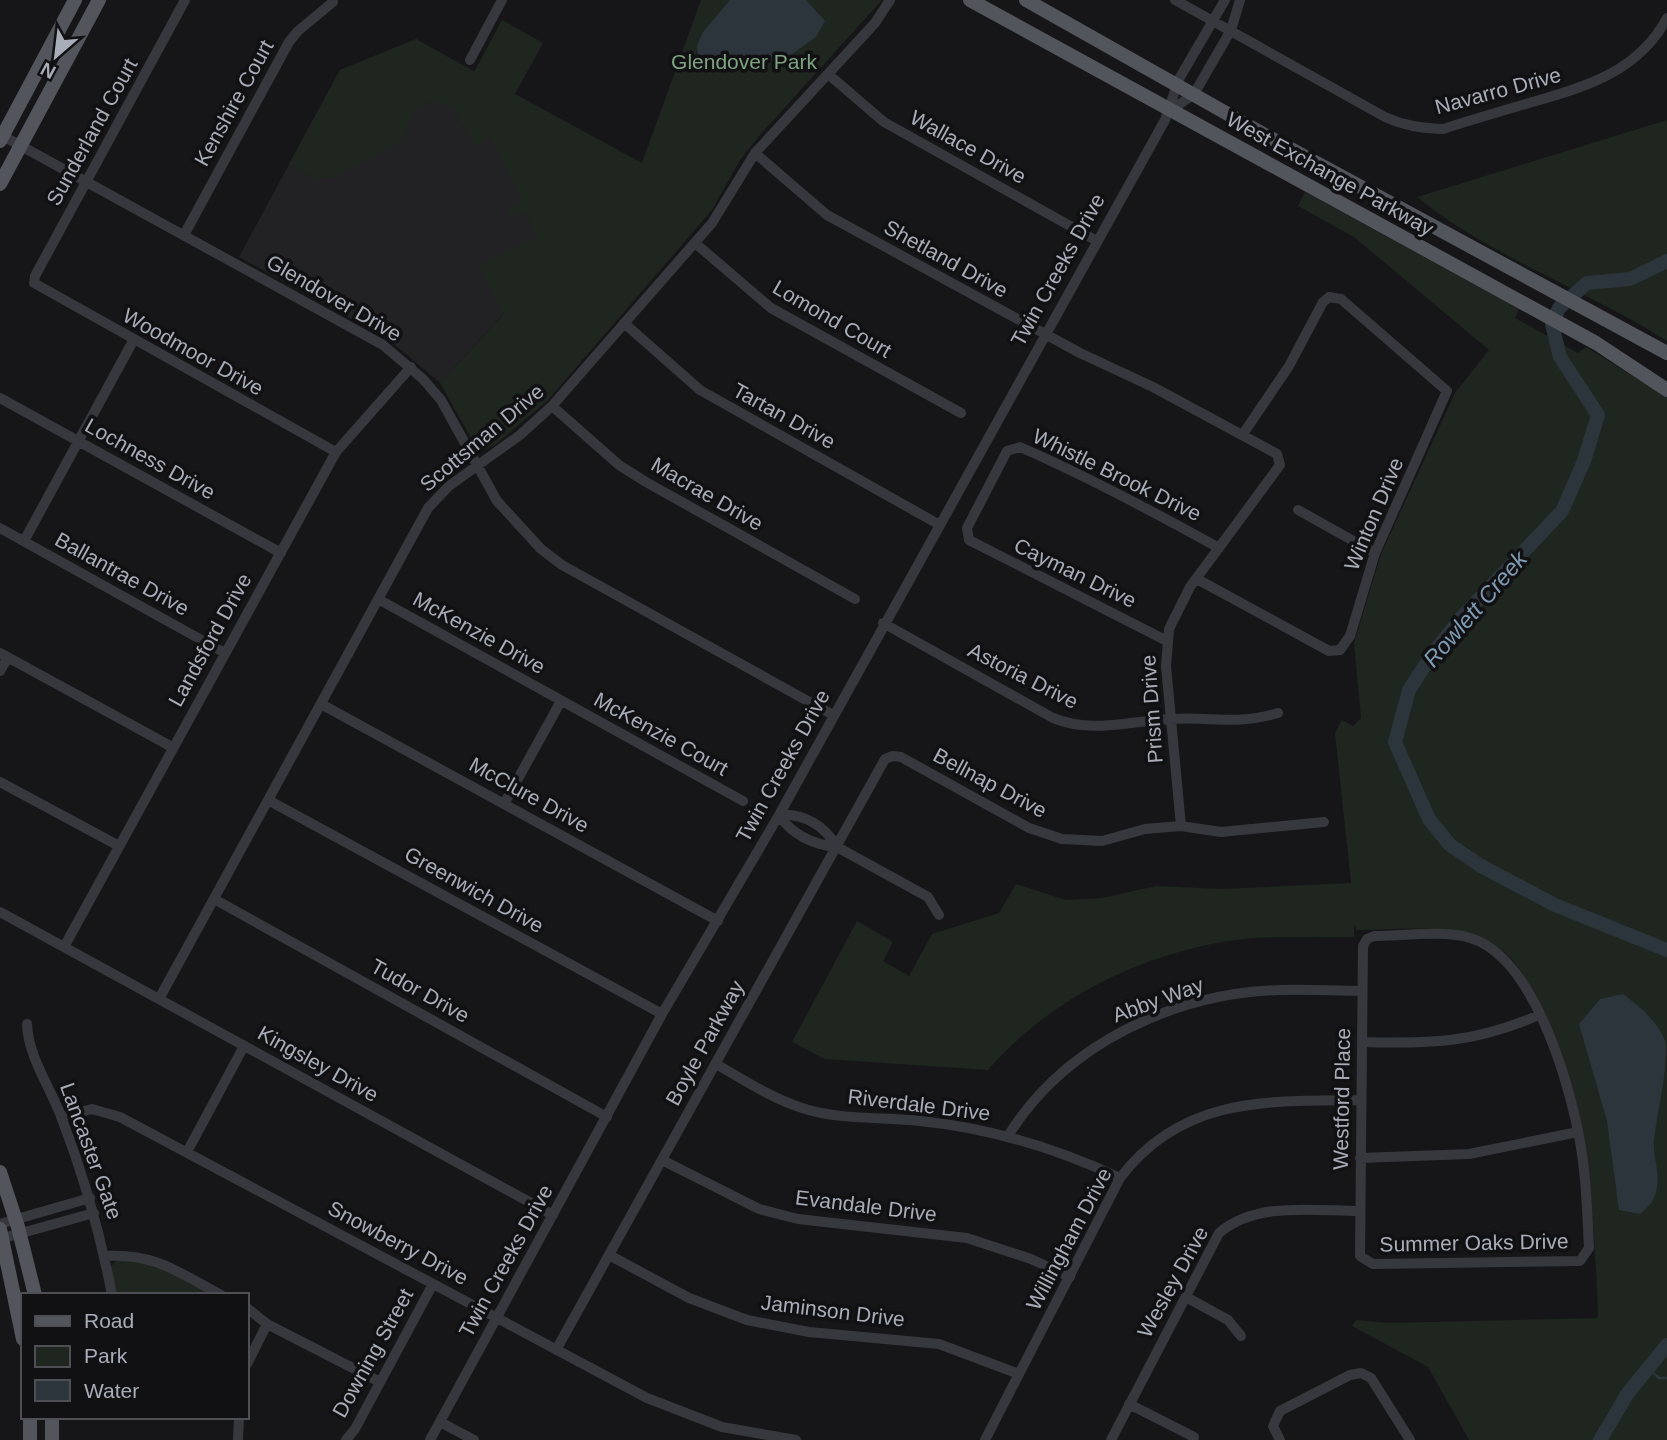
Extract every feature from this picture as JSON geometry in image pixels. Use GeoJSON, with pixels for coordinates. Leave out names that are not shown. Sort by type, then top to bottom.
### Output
{"type":"FeatureCollection","features":[{"type":"Feature","properties":{"kind":"main road"},"geometry":{"type":"LineString","coordinates":[[1,138],[75,0]]}},
{"type":"Feature","properties":{"kind":"main road"},"geometry":{"type":"LineString","coordinates":[[0,184],[99,0]]}},
{"type":"Feature","properties":{"kind":"main road","name":"West Exchange Parkway"},"geometry":{"type":"LineString","coordinates":[[970,0],[1597,343],[1667,390]]}},
{"type":"Feature","properties":{"kind":"main road","name":"West Exchange Parkway"},"geometry":{"type":"LineString","coordinates":[[1026,0],[1176,85],[1608,319],[1667,354]]}},
{"type":"Feature","properties":{"kind":"main road"},"geometry":{"type":"LineString","coordinates":[[1398,235],[1410,213]]}},
{"type":"Feature","properties":{"kind":"main road"},"geometry":{"type":"LineString","coordinates":[[0,1172],[16,1219],[35,1293]]}},
{"type":"Feature","properties":{"kind":"main road"},"geometry":{"type":"LineString","coordinates":[[1,1236],[21,1330]]}},
{"type":"Feature","properties":{"kind":"main road"},"geometry":{"type":"LineString","coordinates":[[30,1419],[30,1440]]}},
{"type":"Feature","properties":{"kind":"main road"},"geometry":{"type":"LineString","coordinates":[[51,1419],[52,1440]]}},
{"type":"Feature","properties":{"kind":"street","name":"Sunderland Court"},"geometry":{"type":"LineString","coordinates":[[34,283],[35,276],[185,0]]}},
{"type":"Feature","properties":{"kind":"street"},"geometry":{"type":"LineString","coordinates":[[470,60],[502,0]]}},
{"type":"Feature","properties":{"kind":"street","name":"Scottsman Drive"},"geometry":{"type":"LineString","coordinates":[[159,999],[428,508],[449,486],[520,435],[552,406],[720,213],[755,153],[828,75],[890,0]]}},
{"type":"Feature","properties":{"kind":"street","name":"Navarro Drive"},"geometry":{"type":"LineString","coordinates":[[1175,0],[1403,125],[1443,129],[1573,91],[1613,74],[1650,44],[1667,18]]}},
{"type":"Feature","properties":{"kind":"street","name":"Twin Creeks Drive"},"geometry":{"type":"LineString","coordinates":[[435,1433],[662,1014],[779,815],[883,623],[1170,111],[1176,85],[1211,20],[1225,0]]}},
{"type":"Feature","properties":{"kind":"street","name":"Twin Creeks Drive"},"geometry":{"type":"LineString","coordinates":[[1170,111],[1194,94],[1231,30],[1240,0]]}},
{"type":"Feature","properties":{"kind":"street","name":"Kenshire Court"},"geometry":{"type":"LineString","coordinates":[[184,235],[289,42],[298,31],[334,2]]}},
{"type":"Feature","properties":{"kind":"street","name":"Wallace Drive"},"geometry":{"type":"LineString","coordinates":[[828,75],[884,122],[1097,240]]}},
{"type":"Feature","properties":{"kind":"street","name":"Glendover Drive"},"geometry":{"type":"LineString","coordinates":[[1,138],[21,145],[358,330],[411,367],[441,400],[497,501],[541,549],[562,565],[833,715]]}},
{"type":"Feature","properties":{"kind":"street","name":"Shetland Drive"},"geometry":{"type":"LineString","coordinates":[[755,153],[827,215],[1044,334],[1243,434],[1279,457]]}},
{"type":"Feature","properties":{"kind":"street","name":"Lomond Court"},"geometry":{"type":"LineString","coordinates":[[695,243],[740,286],[771,308],[961,413]]}},
{"type":"Feature","properties":{"kind":"street","name":"Woodmoor Drive"},"geometry":{"type":"LineString","coordinates":[[34,283],[133,341],[336,452]]}},
{"type":"Feature","properties":{"kind":"street","name":"Winton Drive"},"geometry":{"type":"LineString","coordinates":[[1197,579],[1329,651],[1337,651],[1350,636],[1375,553],[1447,390],[1341,299],[1329,297],[1323,302],[1289,366],[1243,434]]}},
{"type":"Feature","properties":{"kind":"street","name":"Tartan Drive"},"geometry":{"type":"LineString","coordinates":[[624,323],[700,390],[938,524]]}},
{"type":"Feature","properties":{"kind":"street"},"geometry":{"type":"LineString","coordinates":[[24,541],[133,341]]}},
{"type":"Feature","properties":{"kind":"street","name":"Landsford Drive"},"geometry":{"type":"LineString","coordinates":[[64,947],[336,452],[411,367]]}},
{"type":"Feature","properties":{"kind":"street","name":"Lochness Drive"},"geometry":{"type":"LineString","coordinates":[[0,398],[281,553]]}},
{"type":"Feature","properties":{"kind":"street","name":"Macrae Drive"},"geometry":{"type":"LineString","coordinates":[[552,406],[619,464],[654,488],[855,599]]}},
{"type":"Feature","properties":{"kind":"street","name":"Whistle Brook Drive"},"geometry":{"type":"LineString","coordinates":[[967,536],[967,528],[1007,452],[1017,446],[1110,488],[1219,548]]}},
{"type":"Feature","properties":{"kind":"street","name":"Prism Drive"},"geometry":{"type":"LineString","coordinates":[[1181,826],[1166,666],[1167,641],[1180,602],[1280,465],[1279,457]]}},
{"type":"Feature","properties":{"kind":"street"},"geometry":{"type":"LineString","coordinates":[[1298,510],[1375,553]]}},
{"type":"Feature","properties":{"kind":"street","name":"Ballantrae Drive"},"geometry":{"type":"LineString","coordinates":[[0,528],[225,653]]}},
{"type":"Feature","properties":{"kind":"street","name":"Cayman Drive"},"geometry":{"type":"LineString","coordinates":[[967,536],[972,544],[1049,579],[1167,641]]}},
{"type":"Feature","properties":{"kind":"street","name":"McKenzie Drive"},"geometry":{"type":"LineString","coordinates":[[378,599],[561,701]]}},
{"type":"Feature","properties":{"kind":"street","name":"Astoria Drive"},"geometry":{"type":"LineString","coordinates":[[883,623],[1063,722],[1105,727],[1172,718],[1232,723],[1278,713]]}},
{"type":"Feature","properties":{"kind":"street"},"geometry":{"type":"LineString","coordinates":[[0,671],[4,655],[172,747]]}},
{"type":"Feature","properties":{"kind":"street"},"geometry":{"type":"LineString","coordinates":[[504,804],[561,701]]}},
{"type":"Feature","properties":{"kind":"street","name":"McKenzie Court"},"geometry":{"type":"LineString","coordinates":[[561,701],[743,801]]}},
{"type":"Feature","properties":{"kind":"street","name":"McClure Drive"},"geometry":{"type":"LineString","coordinates":[[321,704],[718,922]]}},
{"type":"Feature","properties":{"kind":"street","name":"Bellnap Drive"},"geometry":{"type":"LineString","coordinates":[[890,756],[901,757],[1029,828],[1062,839],[1101,841],[1145,829],[1181,826],[1221,832],[1324,822]]}},
{"type":"Feature","properties":{"kind":"street","name":"Boyle Parkway"},"geometry":{"type":"LineString","coordinates":[[556,1350],[882,764],[890,756]]}},
{"type":"Feature","properties":{"kind":"street"},"geometry":{"type":"LineString","coordinates":[[0,782],[119,846]]}},
{"type":"Feature","properties":{"kind":"street","name":"Greenwich Drive"},"geometry":{"type":"LineString","coordinates":[[268,800],[662,1014]]}},
{"type":"Feature","properties":{"kind":"street"},"geometry":{"type":"LineString","coordinates":[[779,815],[796,814],[828,831],[837,847]]}},
{"type":"Feature","properties":{"kind":"street"},"geometry":{"type":"LineString","coordinates":[[779,815],[788,828],[809,840],[820,846],[837,847],[928,897],[939,915]]}},
{"type":"Feature","properties":{"kind":"street","name":"Tudor Drive"},"geometry":{"type":"LineString","coordinates":[[214,899],[607,1116]]}},
{"type":"Feature","properties":{"kind":"street","name":"Kingsley Drive"},"geometry":{"type":"LineString","coordinates":[[0,912],[553,1215]]}},
{"type":"Feature","properties":{"kind":"street","name":"Westford Place"},"geometry":{"type":"LineString","coordinates":[[1363,1261],[1360,1251],[1362,991],[1363,946],[1367,939],[1374,936],[1457,936],[1476,940],[1508,962],[1539,1015]]}},
{"type":"Feature","properties":{"kind":"street","name":"Abby Way"},"geometry":{"type":"LineString","coordinates":[[1008,1136],[1031,1102],[1074,1061],[1107,1040],[1169,1011],[1229,995],[1280,990],[1362,991]]}},
{"type":"Feature","properties":{"kind":"street"},"geometry":{"type":"LineString","coordinates":[[1360,1158],[1469,1154],[1578,1132],[1561,1072],[1539,1015],[1472,1039],[1423,1044],[1362,1042]]}},
{"type":"Feature","properties":{"kind":"street","name":"Lancaster Gate"},"geometry":{"type":"LineString","coordinates":[[27,1024],[27,1039],[61,1116],[90,1198],[112,1293]]}},
{"type":"Feature","properties":{"kind":"street"},"geometry":{"type":"LineString","coordinates":[[187,1152],[244,1046]]}},
{"type":"Feature","properties":{"kind":"street","name":"Riverdale Drive"},"geometry":{"type":"LineString","coordinates":[[716,1064],[767,1093],[805,1109],[954,1125],[1008,1136],[1088,1163],[1120,1178]]}},
{"type":"Feature","properties":{"kind":"street","name":"Willingham Drive"},"geometry":{"type":"LineString","coordinates":[[985,1440],[1120,1178],[1139,1156],[1163,1135],[1205,1114],[1276,1101],[1361,1100]]}},
{"type":"Feature","properties":{"kind":"street","name":"Snowberry Drive"},"geometry":{"type":"LineString","coordinates":[[61,1116],[92,1110],[108,1112],[556,1350],[683,1413],[722,1427],[796,1440]]}},
{"type":"Feature","properties":{"kind":"street","name":"Summer Oaks Drive"},"geometry":{"type":"LineString","coordinates":[[1363,1261],[1373,1264],[1574,1264],[1584,1258],[1589,1248],[1578,1132]]}},
{"type":"Feature","properties":{"kind":"street","name":"Evandale Drive"},"geometry":{"type":"LineString","coordinates":[[663,1160],[759,1209],[798,1219],[967,1238],[1031,1259],[1070,1277]]}},
{"type":"Feature","properties":{"kind":"street"},"geometry":{"type":"LineString","coordinates":[[0,1224],[90,1198]]}},
{"type":"Feature","properties":{"kind":"street","name":"Wesley Drive"},"geometry":{"type":"LineString","coordinates":[[1111,1440],[1212,1242],[1234,1221],[1269,1212],[1360,1211]]}},
{"type":"Feature","properties":{"kind":"street"},"geometry":{"type":"LineString","coordinates":[[1,1236],[20,1234],[94,1213]]}},
{"type":"Feature","properties":{"kind":"street"},"geometry":{"type":"LineString","coordinates":[[105,1256],[135,1255],[155,1260],[217,1293]]}},
{"type":"Feature","properties":{"kind":"street","name":"Jaminson Drive"},"geometry":{"type":"LineString","coordinates":[[609,1255],[689,1298],[747,1320],[809,1332],[939,1344],[1019,1374]]}},
{"type":"Feature","properties":{"kind":"street","name":"Downing Street"},"geometry":{"type":"LineString","coordinates":[[346,1440],[433,1284]]}},
{"type":"Feature","properties":{"kind":"street"},"geometry":{"type":"LineString","coordinates":[[1186,1297],[1228,1320],[1241,1336]]}},
{"type":"Feature","properties":{"kind":"street"},"geometry":{"type":"LineString","coordinates":[[248,1309],[267,1324],[380,1382]]}},
{"type":"Feature","properties":{"kind":"street"},"geometry":{"type":"LineString","coordinates":[[250,1352],[267,1324]]}},
{"type":"Feature","properties":{"kind":"street"},"geometry":{"type":"LineString","coordinates":[[1280,1440],[1274,1420],[1280,1411],[1350,1375],[1361,1373],[1371,1378],[1410,1440]]}},
{"type":"Feature","properties":{"kind":"street"},"geometry":{"type":"LineString","coordinates":[[1129,1404],[1194,1437]]}},
{"type":"Feature","properties":{"kind":"street"},"geometry":{"type":"LineString","coordinates":[[238,1440],[239,1419]]}},
{"type":"Feature","properties":{"kind":"street"},"geometry":{"type":"LineString","coordinates":[[435,1433],[474,1440]]}},
{"type":"Feature","properties":{"kind":"shaded area"},"geometry":{"type":"Polygon","coordinates":[[[416,39],[642,164],[440,383],[387,338],[239,257],[340,70],[416,39]]]}},
{"type":"Feature","properties":{"kind":"green space","name":"Glendover Park"},"geometry":{"type":"Polygon","coordinates":[[[701,0],[882,0],[759,136],[740,160],[712,210],[548,400],[496,444],[479,452],[440,383],[503,315],[478,266],[537,236],[525,212],[512,218],[507,208],[521,200],[490,138],[474,146],[454,110],[434,100],[414,110],[402,141],[333,177],[315,179],[289,164],[340,70],[416,39],[474,72],[502,20],[543,43],[515,94],[642,163],[701,0]]]}},
{"type":"Feature","properties":{"kind":"green space"},"geometry":{"type":"Polygon","coordinates":[[[1667,120],[1667,341],[1475,237],[1417,197],[1667,120]]]}},
{"type":"Feature","properties":{"kind":"green space"},"geometry":{"type":"Polygon","coordinates":[[[1305,192],[1519,309],[1515,318],[1578,353],[1586,347],[1667,397],[1667,1440],[1469,1440],[1428,1367],[1352,1326],[1356,1320],[1388,1323],[1598,1318],[1590,1199],[1585,1160],[1568,1082],[1531,989],[1509,956],[1493,944],[1477,937],[1444,930],[1357,930],[1354,924],[1354,937],[1250,938],[1216,943],[1152,961],[1091,988],[1036,1024],[988,1070],[825,1059],[792,1042],[857,921],[893,942],[883,961],[909,976],[932,934],[999,913],[1016,884],[1066,900],[1102,898],[1156,886],[1222,889],[1351,883],[1335,733],[1342,720],[1353,726],[1361,718],[1354,643],[1381,554],[1455,393],[1489,350],[1354,237],[1298,206],[1305,192]]]}},
{"type":"Feature","properties":{"kind":"green space"},"geometry":{"type":"Polygon","coordinates":[[[119,1258],[148,1260],[208,1293],[116,1293],[110,1267],[119,1258]]]}},
{"type":"Feature","properties":{"kind":"water"},"geometry":{"type":"Polygon","coordinates":[[[730,0],[806,0],[825,21],[816,37],[781,62],[739,56],[708,62],[698,54],[697,45],[703,32],[730,0]]]}},
{"type":"Feature","properties":{"kind":"water"},"geometry":{"type":"Polygon","coordinates":[[[1623,994],[1654,1022],[1666,1043],[1664,1079],[1654,1139],[1657,1187],[1652,1202],[1640,1214],[1619,1210],[1607,1121],[1579,1024],[1600,999],[1623,994]]]}},
{"type":"Feature","properties":{"kind":"waterway","name":"Rowlett Creek"},"geometry":{"type":"LineString","coordinates":[[1667,261],[1630,279],[1587,283],[1559,308],[1552,324],[1560,357],[1598,415],[1584,461],[1562,511],[1461,618],[1433,653],[1409,690],[1395,742],[1429,819],[1450,845],[1481,866],[1555,905],[1667,950]]}},
{"type":"Feature","properties":{"kind":"waterway","name":"Rowlett Creek"},"geometry":{"type":"LineString","coordinates":[[1600,1440],[1628,1393],[1667,1345]]}},
{"type":"Feature","properties":{"kind":"waterway"},"geometry":{"type":"LineString","coordinates":[[1648,1368],[1659,1378],[1667,1378]]}}]}
